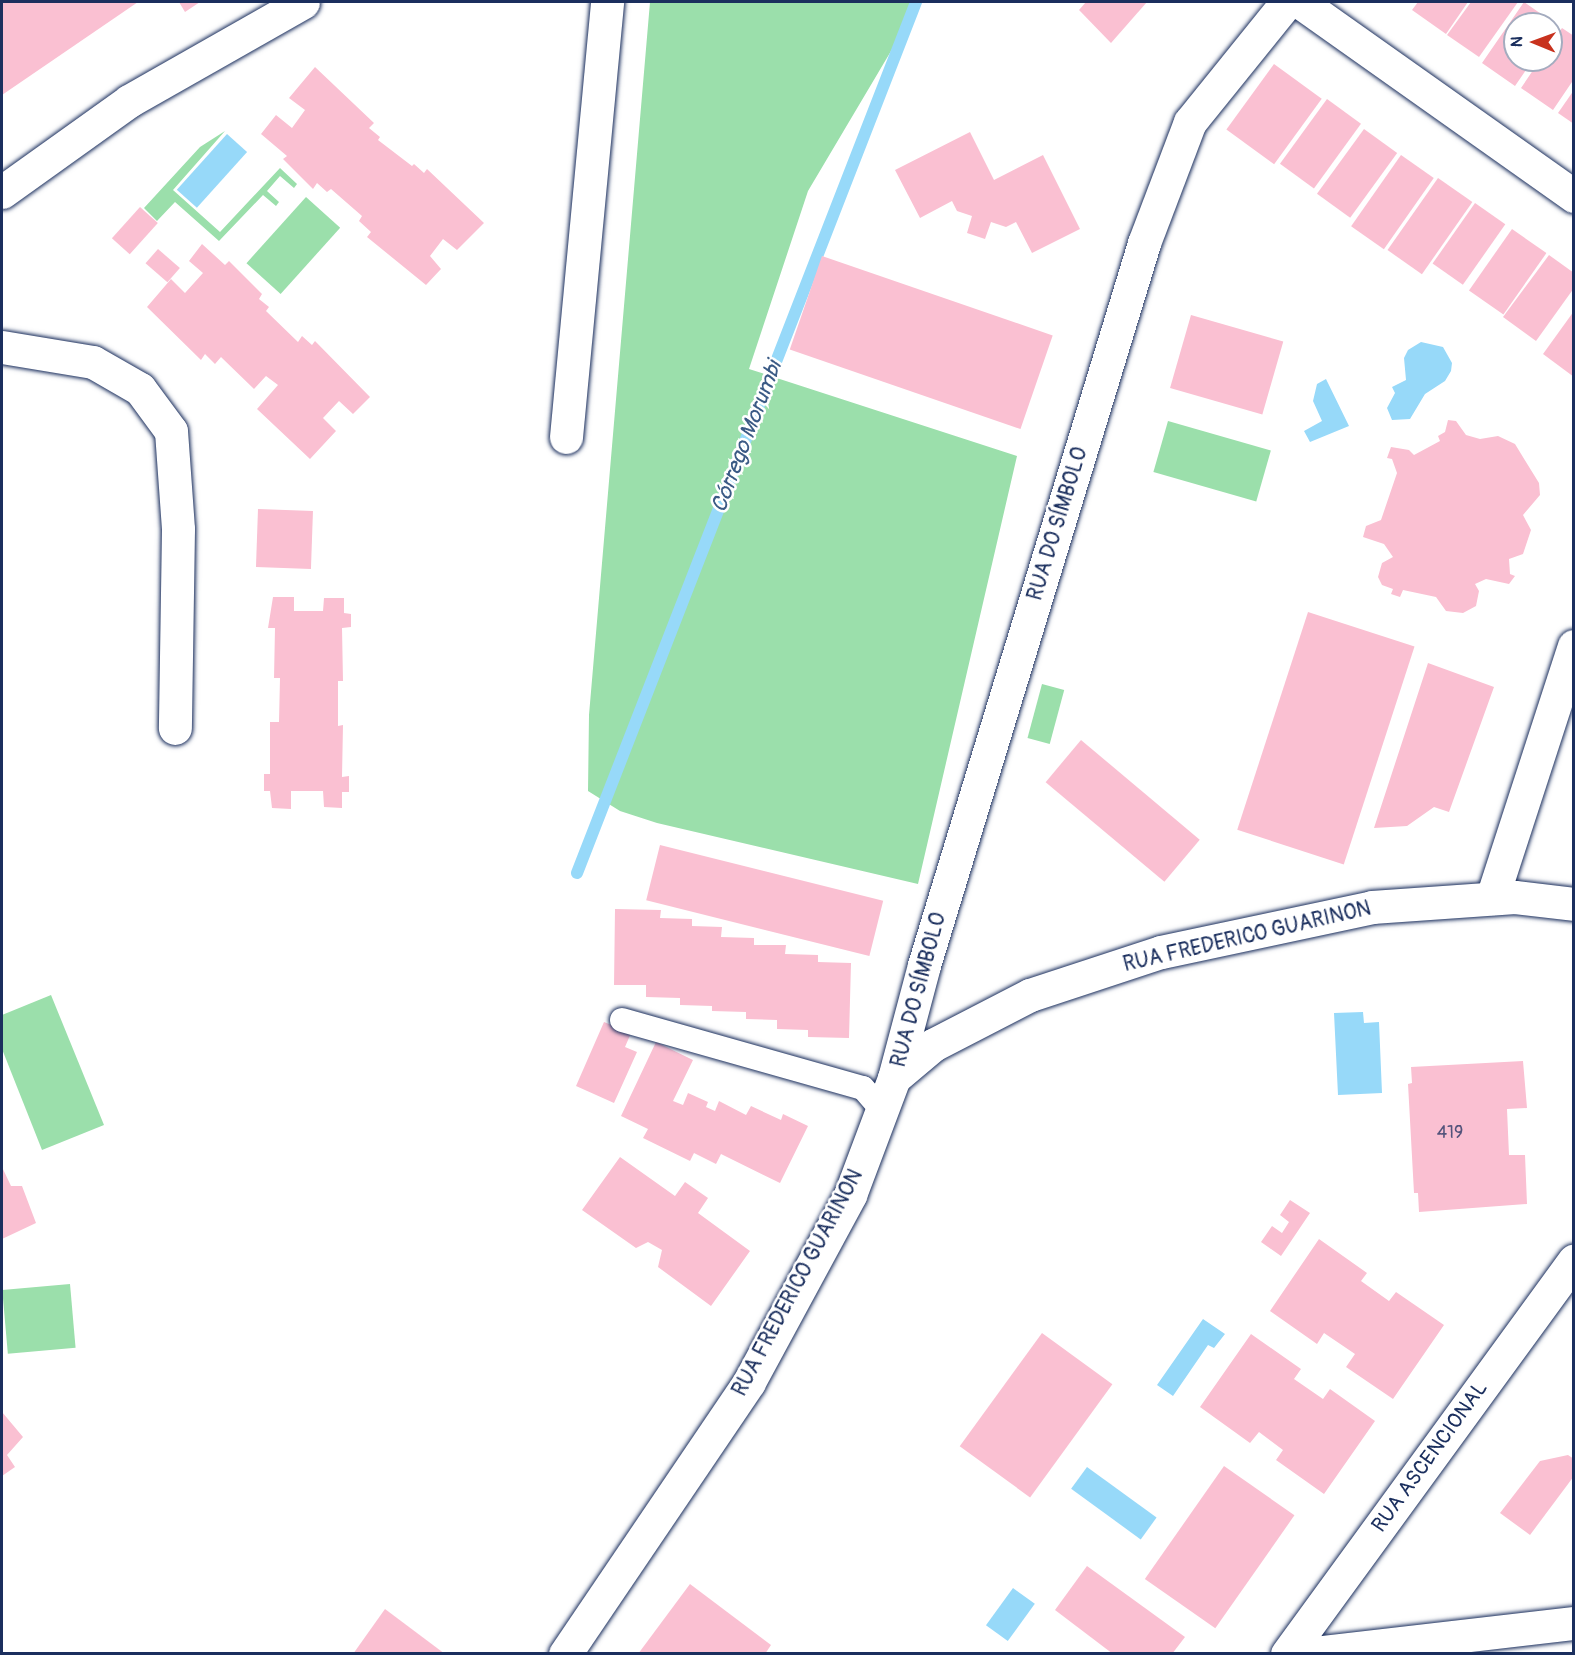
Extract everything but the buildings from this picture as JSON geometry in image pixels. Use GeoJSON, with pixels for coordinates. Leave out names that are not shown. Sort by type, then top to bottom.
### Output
{"type":"FeatureCollection","features":[{"type":"Feature","properties":{"kind":"street"},"geometry":{"type":"LineString","coordinates":[[2,192],[129,101],[303,2]]}},
{"type":"Feature","properties":{"kind":"street"},"geometry":{"type":"LineString","coordinates":[[566,437],[607,2]]}},
{"type":"Feature","properties":{"kind":"street","name":"RUA DO SÍMBOLO"},"geometry":{"type":"LineString","coordinates":[[894,1078],[924,965],[1144,243],[1190,122],[1287,2]]}},
{"type":"Feature","properties":{"kind":"street"},"geometry":{"type":"LineString","coordinates":[[1300,2],[1574,196]]}},
{"type":"Feature","properties":{"kind":"street"},"geometry":{"type":"LineString","coordinates":[[2,347],[93,362],[140,389],[171,431],[178,528],[176,728]]}},
{"type":"Feature","properties":{"kind":"street"},"geometry":{"type":"LineString","coordinates":[[1492,898],[1574,646]]}},
{"type":"Feature","properties":{"kind":"street","name":"RUA FREDERICO GUARINON"},"geometry":{"type":"LineString","coordinates":[[565,1653],[749,1382],[850,1195],[894,1078],[933,1045],[1030,995],[1161,952],[1372,907],[1492,898],[1574,904]]}},
{"type":"Feature","properties":{"kind":"street","name":"RUA ASCENCIONAL"},"geometry":{"type":"LineString","coordinates":[[1287,1653],[1574,1261]]}},
{"type":"Feature","properties":{"kind":"street"},"geometry":{"type":"LineString","coordinates":[[1306,1653],[1574,1623]]}},
{"type":"Feature","properties":{"kind":"lane"},"geometry":{"type":"LineString","coordinates":[[622,1020],[863,1088],[882,1110]]}},
{"type":"Feature","properties":{"kind":"green space"},"geometry":{"type":"Polygon","coordinates":[[[650,2],[916,2],[913,14],[808,191],[749,369],[1017,456],[918,884],[657,823],[620,811],[588,791],[589,715],[650,2]]]}},
{"type":"Feature","properties":{"kind":"green space"},"geometry":{"type":"Polygon","coordinates":[[[225,131],[173,190],[220,232],[280,168],[297,184],[294,188],[280,176],[267,191],[279,202],[276,206],[263,195],[219,241],[175,202],[157,221],[144,208],[200,147],[225,131]]]}},
{"type":"Feature","properties":{"kind":"green space"},"geometry":{"type":"Polygon","coordinates":[[[306,197],[340,228],[281,294],[246,263],[306,197]]]}},
{"type":"Feature","properties":{"kind":"green space"},"geometry":{"type":"Polygon","coordinates":[[[1168,421],[1271,450],[1256,501],[1153,472],[1168,421]]]}},
{"type":"Feature","properties":{"kind":"green space"},"geometry":{"type":"Polygon","coordinates":[[[1042,684],[1064,690],[1050,744],[1028,738],[1042,684]]]}},
{"type":"Feature","properties":{"kind":"green space"},"geometry":{"type":"Polygon","coordinates":[[[51,995],[104,1125],[42,1150],[2,1049],[2,1015],[51,995]]]}},
{"type":"Feature","properties":{"kind":"green space"},"geometry":{"type":"Polygon","coordinates":[[[70,1284],[76,1348],[8,1354],[2,1290],[70,1284]]]}},
{"type":"Feature","properties":{"kind":"water"},"geometry":{"type":"Polygon","coordinates":[[[227,134],[247,152],[197,208],[177,190],[227,134]]]}},
{"type":"Feature","properties":{"kind":"water"},"geometry":{"type":"Polygon","coordinates":[[[1421,342],[1443,347],[1452,363],[1451,371],[1445,381],[1425,394],[1410,419],[1392,420],[1387,408],[1395,393],[1392,387],[1406,380],[1404,358],[1408,350],[1421,342]]]}},
{"type":"Feature","properties":{"kind":"water"},"geometry":{"type":"Polygon","coordinates":[[[1326,379],[1349,426],[1310,442],[1304,431],[1322,421],[1313,401],[1317,384],[1326,379]]]}},
{"type":"Feature","properties":{"kind":"water"},"geometry":{"type":"Polygon","coordinates":[[[1363,1012],[1364,1023],[1379,1022],[1382,1093],[1338,1095],[1334,1013],[1363,1012]]]}},
{"type":"Feature","properties":{"kind":"water"},"geometry":{"type":"Polygon","coordinates":[[[1203,1319],[1225,1334],[1214,1348],[1208,1345],[1173,1396],[1157,1385],[1203,1319]]]}},
{"type":"Feature","properties":{"kind":"water"},"geometry":{"type":"Polygon","coordinates":[[[1087,1467],[1157,1518],[1141,1539],[1071,1489],[1087,1467]]]}},
{"type":"Feature","properties":{"kind":"water"},"geometry":{"type":"Polygon","coordinates":[[[1013,1588],[1035,1604],[1008,1641],[986,1625],[1013,1588]]]}},
{"type":"Feature","properties":{"kind":"waterway","name":"Córrego Morumbi"},"geometry":{"type":"LineString","coordinates":[[577,873],[916,2]]}}]}
